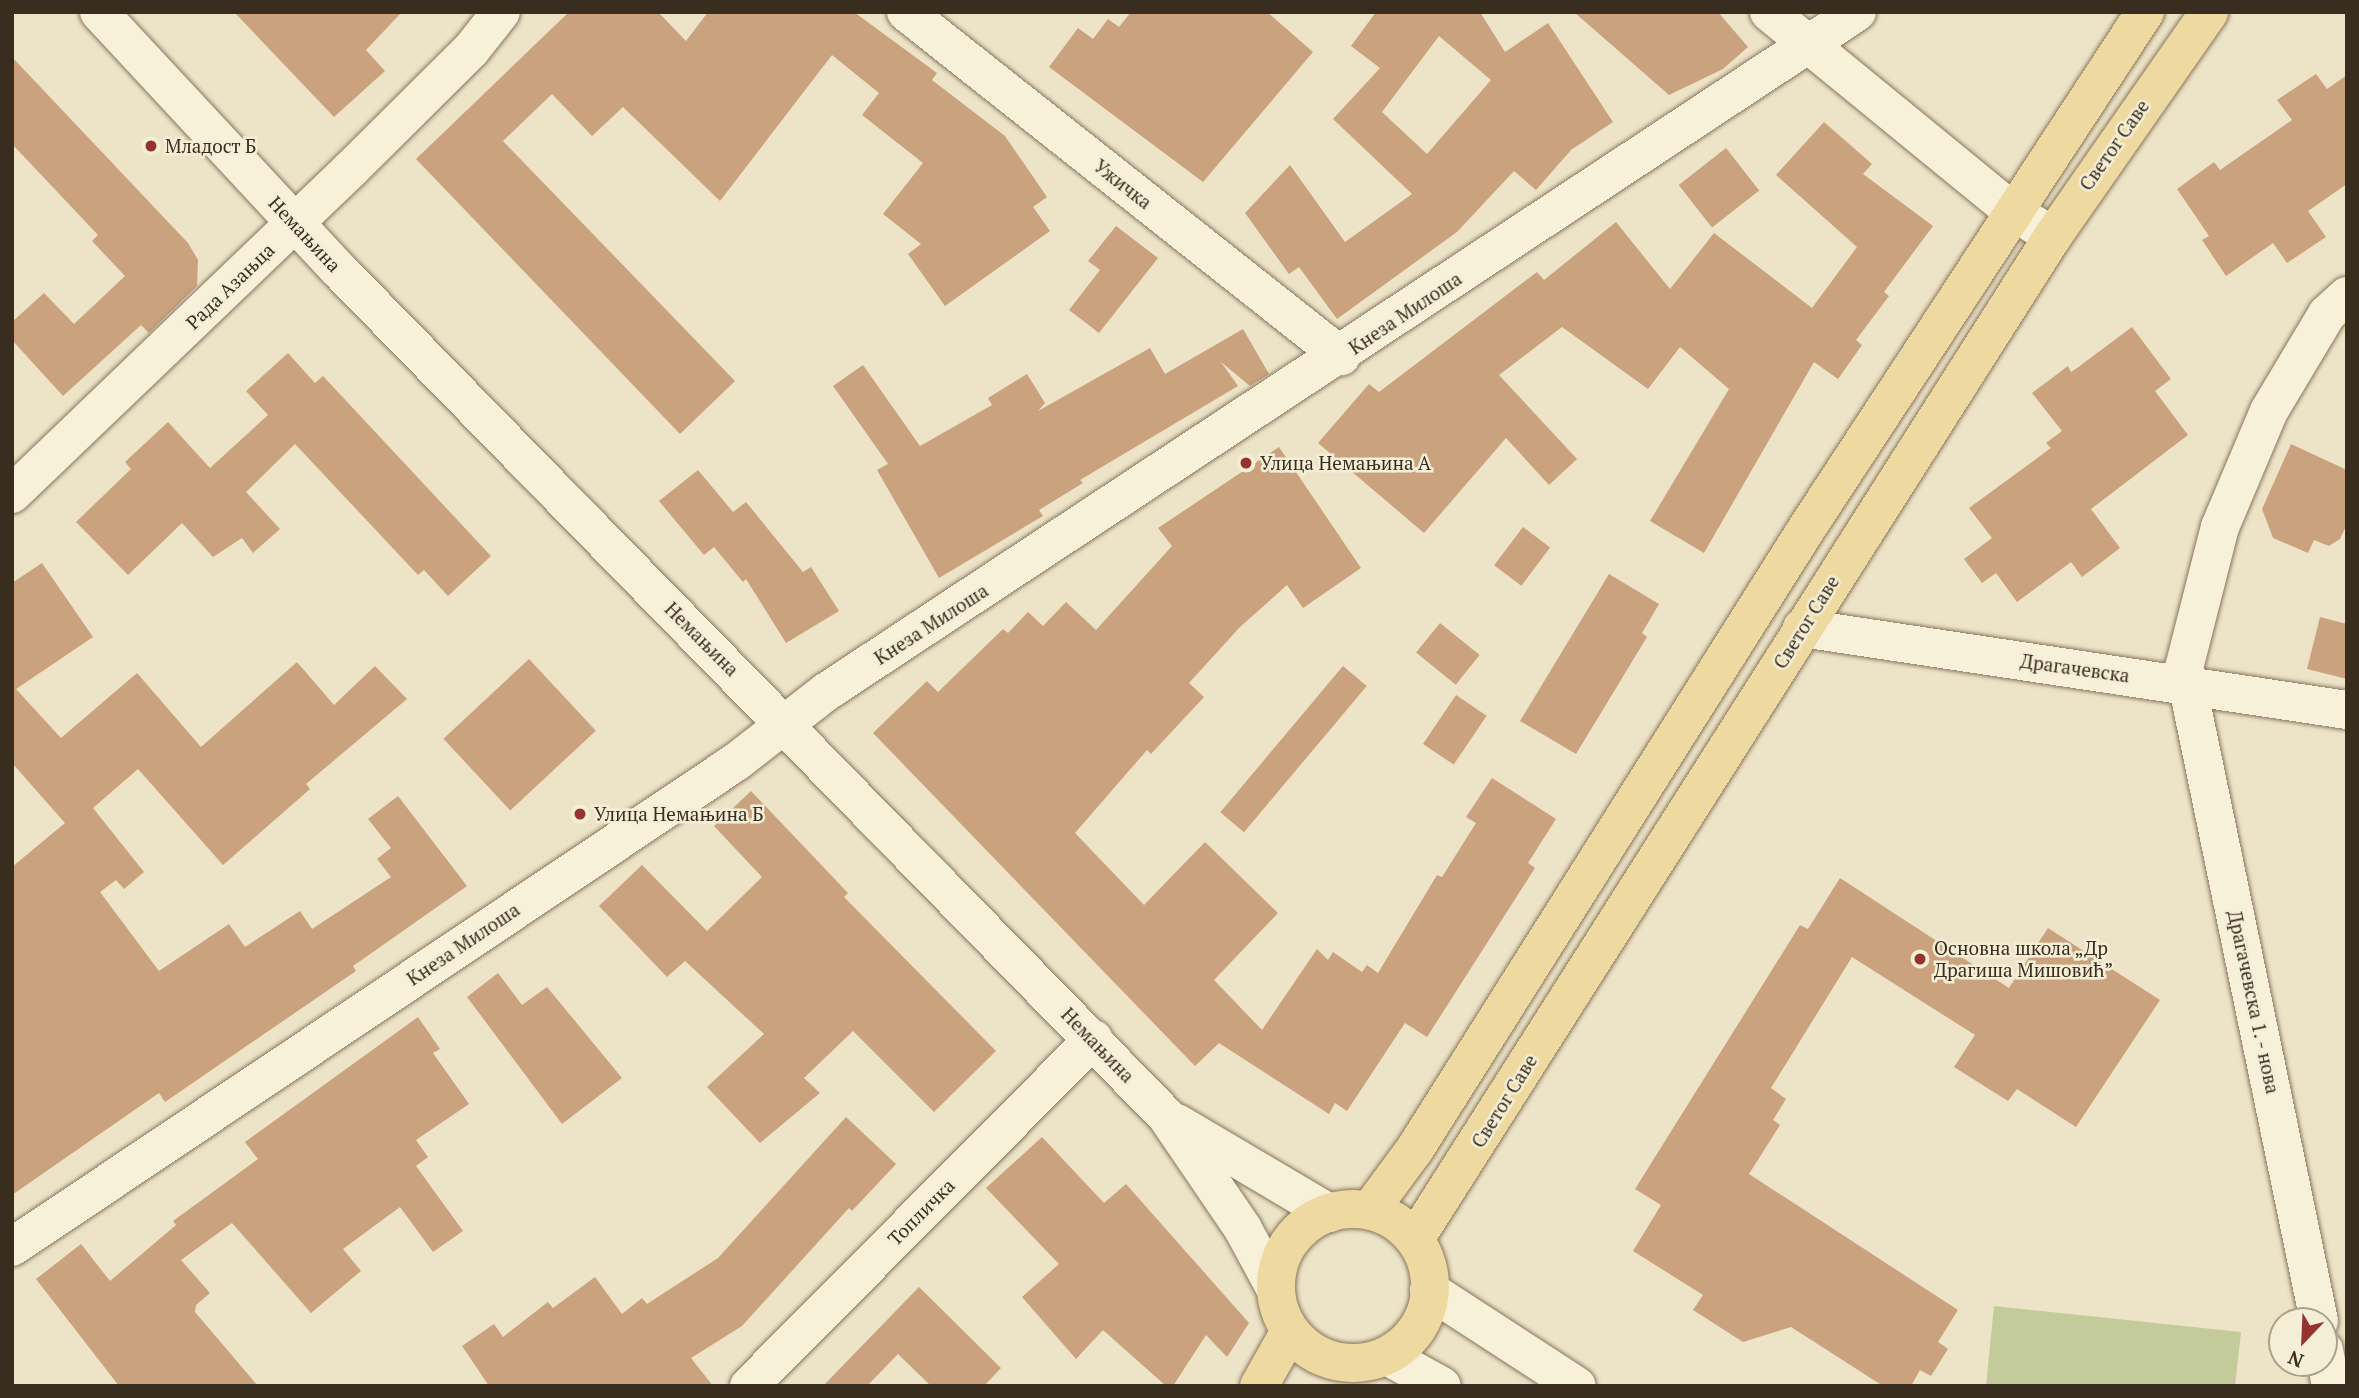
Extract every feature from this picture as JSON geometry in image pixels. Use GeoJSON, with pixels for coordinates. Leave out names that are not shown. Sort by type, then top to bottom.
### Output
{"type":"FeatureCollection","features":[{"type":"Feature","properties":{"kind":"main road"},"geometry":{"type":"LineString","coordinates":[[1370,1210],[1415,1149],[2012,211],[2146,12]]}},
{"type":"Feature","properties":{"kind":"main road","name":"Светог Саве"},"geometry":{"type":"LineString","coordinates":[[1415,1239],[2053,236],[2210,12]]}},
{"type":"Feature","properties":{"kind":"main road"},"geometry":{"type":"LineString","coordinates":[[1370,1210],[1393,1220],[1415,1239],[1425,1258],[1429,1290],[1427,1308],[1417,1331],[1390,1357],[1352,1364],[1327,1373],[1281,1320],[1275,1288],[1279,1264],[1290,1241],[1307,1224],[1329,1213],[1370,1210]]}},
{"type":"Feature","properties":{"kind":"main road"},"geometry":{"type":"LineString","coordinates":[[1259,1386],[1290,1331]]}},
{"type":"Feature","properties":{"kind":"street","name":"Немањина"},"geometry":{"type":"LineString","coordinates":[[99,12],[296,222],[1167,1117],[1243,1229],[1275,1288]]}},
{"type":"Feature","properties":{"kind":"street","name":"Рада Азањца"},"geometry":{"type":"LineString","coordinates":[[12,494],[471,50],[501,12]]}},
{"type":"Feature","properties":{"kind":"street","name":"Ужичка"},"geometry":{"type":"LineString","coordinates":[[906,12],[1341,356]]}},
{"type":"Feature","properties":{"kind":"street"},"geometry":{"type":"LineString","coordinates":[[1769,12],[2012,211],[2053,236]]}},
{"type":"Feature","properties":{"kind":"street","name":"Кнеза Милоша"},"geometry":{"type":"LineString","coordinates":[[12,1247],[737,762],[784,723],[1857,12]]}},
{"type":"Feature","properties":{"kind":"street","name":"Драгачевска 1. - нова"},"geometry":{"type":"LineString","coordinates":[[2316,1307],[2184,668],[2220,527],[2269,411],[2326,314],[2347,296]]}},
{"type":"Feature","properties":{"kind":"street","name":"Драгачевска"},"geometry":{"type":"LineString","coordinates":[[1802,628],[2347,710]]}},
{"type":"Feature","properties":{"kind":"street","name":"Топличка"},"geometry":{"type":"LineString","coordinates":[[749,1386],[1093,1038]]}},
{"type":"Feature","properties":{"kind":"street"},"geometry":{"type":"LineString","coordinates":[[1167,1117],[1329,1213]]}},
{"type":"Feature","properties":{"kind":"street"},"geometry":{"type":"LineString","coordinates":[[1429,1290],[1577,1386]]}},
{"type":"Feature","properties":{"kind":"street"},"geometry":{"type":"LineString","coordinates":[[1390,1357],[1442,1386]]}},
{"type":"Feature","properties":{"kind":"green space"},"geometry":{"type":"Polygon","coordinates":[[[1994,1306],[2241,1332],[2235,1386],[1986,1386],[1994,1306]]]}},
{"type":"Feature","properties":{"kind":"building"},"geometry":{"type":"Polygon","coordinates":[[[234,12],[402,12],[366,50],[385,71],[334,117],[234,12]]]}},
{"type":"Feature","properties":{"kind":"building"},"geometry":{"type":"Polygon","coordinates":[[[569,12],[658,12],[686,41],[708,12],[854,12],[937,73],[932,80],[1005,136],[1047,197],[1033,207],[1050,231],[945,306],[908,254],[921,244],[883,214],[923,163],[862,115],[879,93],[832,55],[720,201],[623,107],[592,136],[552,94],[503,141],[735,381],[680,434],[416,159],[569,12]]]}},
{"type":"Feature","properties":{"kind":"building"},"geometry":{"type":"Polygon","coordinates":[[[1131,12],[1267,12],[1313,52],[1203,182],[1049,67],[1078,28],[1093,39],[1108,19],[1119,27],[1131,12]]]}},
{"type":"Feature","properties":{"kind":"building"},"geometry":{"type":"Polygon","coordinates":[[[1376,12],[1480,12],[1505,52],[1548,23],[1613,122],[1571,150],[1536,190],[1514,171],[1457,232],[1337,319],[1299,267],[1289,274],[1245,213],[1290,165],[1345,242],[1412,194],[1333,119],[1380,68],[1351,46],[1376,12]],[[1439,36],[1382,112],[1427,154],[1491,80],[1439,36]]]}},
{"type":"Feature","properties":{"kind":"building"},"geometry":{"type":"Polygon","coordinates":[[[1574,12],[1718,12],[1748,47],[1723,69],[1669,95],[1574,12]]]}},
{"type":"Feature","properties":{"kind":"building"},"geometry":{"type":"Polygon","coordinates":[[[12,57],[188,243],[198,260],[197,286],[149,333],[141,325],[63,396],[12,340],[12,322],[44,293],[74,324],[125,276],[92,241],[98,235],[12,144],[12,57]]]}},
{"type":"Feature","properties":{"kind":"building"},"geometry":{"type":"Polygon","coordinates":[[[2316,74],[2327,89],[2347,75],[2347,184],[2308,211],[2326,237],[2287,263],[2273,243],[2226,276],[2202,240],[2209,236],[2177,189],[2214,162],[2220,170],[2292,120],[2277,100],[2316,74]]]}},
{"type":"Feature","properties":{"kind":"building"},"geometry":{"type":"Polygon","coordinates":[[[1824,122],[1872,164],[1863,174],[1933,226],[1884,292],[1889,296],[1856,340],[1862,345],[1838,379],[1814,362],[1704,553],[1650,521],[1729,389],[1680,347],[1648,389],[1562,327],[1499,375],[1577,459],[1549,485],[1506,438],[1424,533],[1318,443],[1369,384],[1379,392],[1537,272],[1544,280],[1616,222],[1670,289],[1714,233],[1812,308],[1857,247],[1776,175],[1824,122]]]}},
{"type":"Feature","properties":{"kind":"building"},"geometry":{"type":"Polygon","coordinates":[[[1726,148],[1759,191],[1712,227],[1679,185],[1726,148]]]}},
{"type":"Feature","properties":{"kind":"building"},"geometry":{"type":"Polygon","coordinates":[[[1116,226],[1158,258],[1099,333],[1069,310],[1100,270],[1088,261],[1116,226]]]}},
{"type":"Feature","properties":{"kind":"building"},"geometry":{"type":"Polygon","coordinates":[[[2132,327],[2171,379],[2155,391],[2188,435],[2091,509],[2120,548],[2082,577],[2071,562],[2017,602],[1996,573],[1982,583],[1964,559],[1992,538],[1969,508],[2051,448],[2046,443],[2062,431],[2032,393],[2068,366],[2071,372],[2132,327]]]}},
{"type":"Feature","properties":{"kind":"building"},"geometry":{"type":"Polygon","coordinates":[[[1243,329],[1269,374],[1250,386],[1221,362],[1238,386],[1080,480],[1083,483],[1039,510],[1043,516],[939,578],[877,470],[888,464],[833,386],[863,365],[920,446],[992,405],[988,398],[1027,374],[1045,403],[1038,411],[1150,348],[1165,374],[1243,329]]]}},
{"type":"Feature","properties":{"kind":"building"},"geometry":{"type":"Polygon","coordinates":[[[288,353],[315,383],[323,376],[491,556],[448,596],[424,570],[418,575],[295,444],[246,492],[280,529],[253,553],[242,538],[213,557],[182,523],[128,575],[76,522],[131,469],[125,462],[168,422],[210,468],[268,415],[246,391],[288,353]]]}},
{"type":"Feature","properties":{"kind":"building"},"geometry":{"type":"Polygon","coordinates":[[[2291,444],[2347,470],[2347,524],[2340,539],[2329,546],[2314,540],[2308,553],[2273,538],[2262,509],[2291,444]]]}},
{"type":"Feature","properties":{"kind":"building"},"geometry":{"type":"Polygon","coordinates":[[[1279,447],[1361,568],[1303,608],[1287,585],[1240,627],[1189,683],[1204,697],[1151,754],[1147,750],[1075,833],[1144,905],[1205,842],[1278,913],[1214,980],[1262,1030],[1317,949],[1328,960],[1333,952],[1362,972],[1367,965],[1378,973],[1437,875],[1442,877],[1476,823],[1466,817],[1492,778],[1556,819],[1528,863],[1535,868],[1427,1037],[1405,1023],[1347,1111],[1335,1103],[1329,1114],[1219,1043],[1195,1066],[873,733],[927,681],[938,692],[1003,629],[1008,633],[1028,612],[1043,626],[1066,602],[1096,630],[1172,546],[1158,528],[1279,447]]]}},
{"type":"Feature","properties":{"kind":"building"},"geometry":{"type":"Polygon","coordinates":[[[698,470],[733,512],[746,502],[803,572],[811,567],[839,611],[786,643],[746,579],[743,582],[714,547],[704,555],[659,501],[698,470]]]}},
{"type":"Feature","properties":{"kind":"building"},"geometry":{"type":"Polygon","coordinates":[[[1523,527],[1550,547],[1521,586],[1494,565],[1523,527]]]}},
{"type":"Feature","properties":{"kind":"building"},"geometry":{"type":"Polygon","coordinates":[[[42,563],[93,637],[16,689],[61,738],[137,673],[201,747],[297,662],[334,705],[375,666],[407,699],[306,784],[310,789],[223,865],[138,769],[93,808],[144,872],[124,889],[116,880],[100,892],[159,971],[229,924],[245,947],[300,911],[312,929],[391,877],[377,859],[391,848],[368,819],[398,796],[467,886],[353,966],[356,971],[165,1102],[159,1093],[12,1195],[12,867],[65,823],[12,763],[12,583],[42,563]]]}},
{"type":"Feature","properties":{"kind":"building"},"geometry":{"type":"Polygon","coordinates":[[[1609,574],[1659,604],[1642,633],[1647,637],[1576,754],[1520,721],[1609,574]]]}},
{"type":"Feature","properties":{"kind":"building"},"geometry":{"type":"Polygon","coordinates":[[[2320,617],[2347,624],[2347,679],[2307,669],[2320,617]]]}},
{"type":"Feature","properties":{"kind":"building"},"geometry":{"type":"Polygon","coordinates":[[[1440,623],[1480,655],[1456,685],[1416,653],[1440,623]]]}},
{"type":"Feature","properties":{"kind":"building"},"geometry":{"type":"Polygon","coordinates":[[[529,659],[596,731],[510,810],[443,739],[529,659]]]}},
{"type":"Feature","properties":{"kind":"building"},"geometry":{"type":"Polygon","coordinates":[[[1343,666],[1367,686],[1244,832],[1220,812],[1343,666]]]}},
{"type":"Feature","properties":{"kind":"building"},"geometry":{"type":"Polygon","coordinates":[[[1456,695],[1487,716],[1454,765],[1423,744],[1456,695]]]}},
{"type":"Feature","properties":{"kind":"building"},"geometry":{"type":"Polygon","coordinates":[[[751,791],[848,893],[844,897],[996,1051],[934,1112],[853,1031],[804,1078],[820,1093],[760,1143],[707,1087],[764,1034],[685,961],[667,977],[599,906],[642,865],[707,931],[762,877],[714,826],[751,791]]]}},
{"type":"Feature","properties":{"kind":"building"},"geometry":{"type":"Polygon","coordinates":[[[1840,878],[2009,988],[2048,928],[2160,1000],[2076,1127],[2017,1089],[2008,1101],[1954,1067],[1975,1035],[1852,957],[1771,1088],[1786,1099],[1773,1120],[1780,1125],[1749,1174],[1958,1310],[1938,1342],[1948,1349],[1931,1376],[1920,1370],[1911,1386],[1883,1386],[1791,1327],[1743,1342],[1693,1310],[1703,1295],[1633,1251],[1661,1205],[1635,1189],[1800,925],[1808,929],[1840,878]]]}},
{"type":"Feature","properties":{"kind":"building"},"geometry":{"type":"Polygon","coordinates":[[[498,973],[522,1005],[547,987],[622,1078],[562,1124],[467,997],[498,973]]]}},
{"type":"Feature","properties":{"kind":"building"},"geometry":{"type":"Polygon","coordinates":[[[418,1017],[440,1049],[433,1053],[469,1104],[416,1140],[428,1157],[416,1166],[463,1231],[433,1252],[400,1207],[343,1249],[361,1271],[311,1313],[232,1223],[181,1260],[210,1293],[196,1305],[195,1312],[258,1386],[119,1386],[36,1279],[81,1244],[110,1281],[176,1225],[173,1221],[258,1159],[245,1142],[418,1017]]]}},
{"type":"Feature","properties":{"kind":"building"},"geometry":{"type":"Polygon","coordinates":[[[846,1117],[896,1164],[852,1211],[849,1208],[742,1326],[691,1358],[713,1386],[489,1386],[462,1346],[494,1324],[503,1337],[548,1302],[553,1308],[595,1277],[622,1314],[642,1298],[647,1304],[718,1258],[846,1117]]]}},
{"type":"Feature","properties":{"kind":"building"},"geometry":{"type":"Polygon","coordinates":[[[1042,1137],[1104,1203],[1126,1184],[1249,1323],[1227,1357],[1206,1335],[1173,1386],[1166,1386],[1103,1330],[1076,1359],[1022,1297],[1059,1264],[986,1188],[1042,1137]]]}},
{"type":"Feature","properties":{"kind":"building"},"geometry":{"type":"Polygon","coordinates":[[[919,1287],[1001,1368],[984,1386],[931,1386],[898,1354],[867,1386],[823,1386],[919,1287]]]}},
{"type":"Feature","properties":{"kind":"place","name":"Младост Б"},"geometry":{"type":"Point","coordinates":[151,146]}},
{"type":"Feature","properties":{"kind":"place","name":"Улица Немањина А"},"geometry":{"type":"Point","coordinates":[1246,463]}},
{"type":"Feature","properties":{"kind":"place","name":"Улица Немањина Б"},"geometry":{"type":"Point","coordinates":[580,814]}},
{"type":"Feature","properties":{"kind":"place","name":"Основна школа „Др Драгиша Мишовић”"},"geometry":{"type":"Point","coordinates":[1920,959]}}]}
